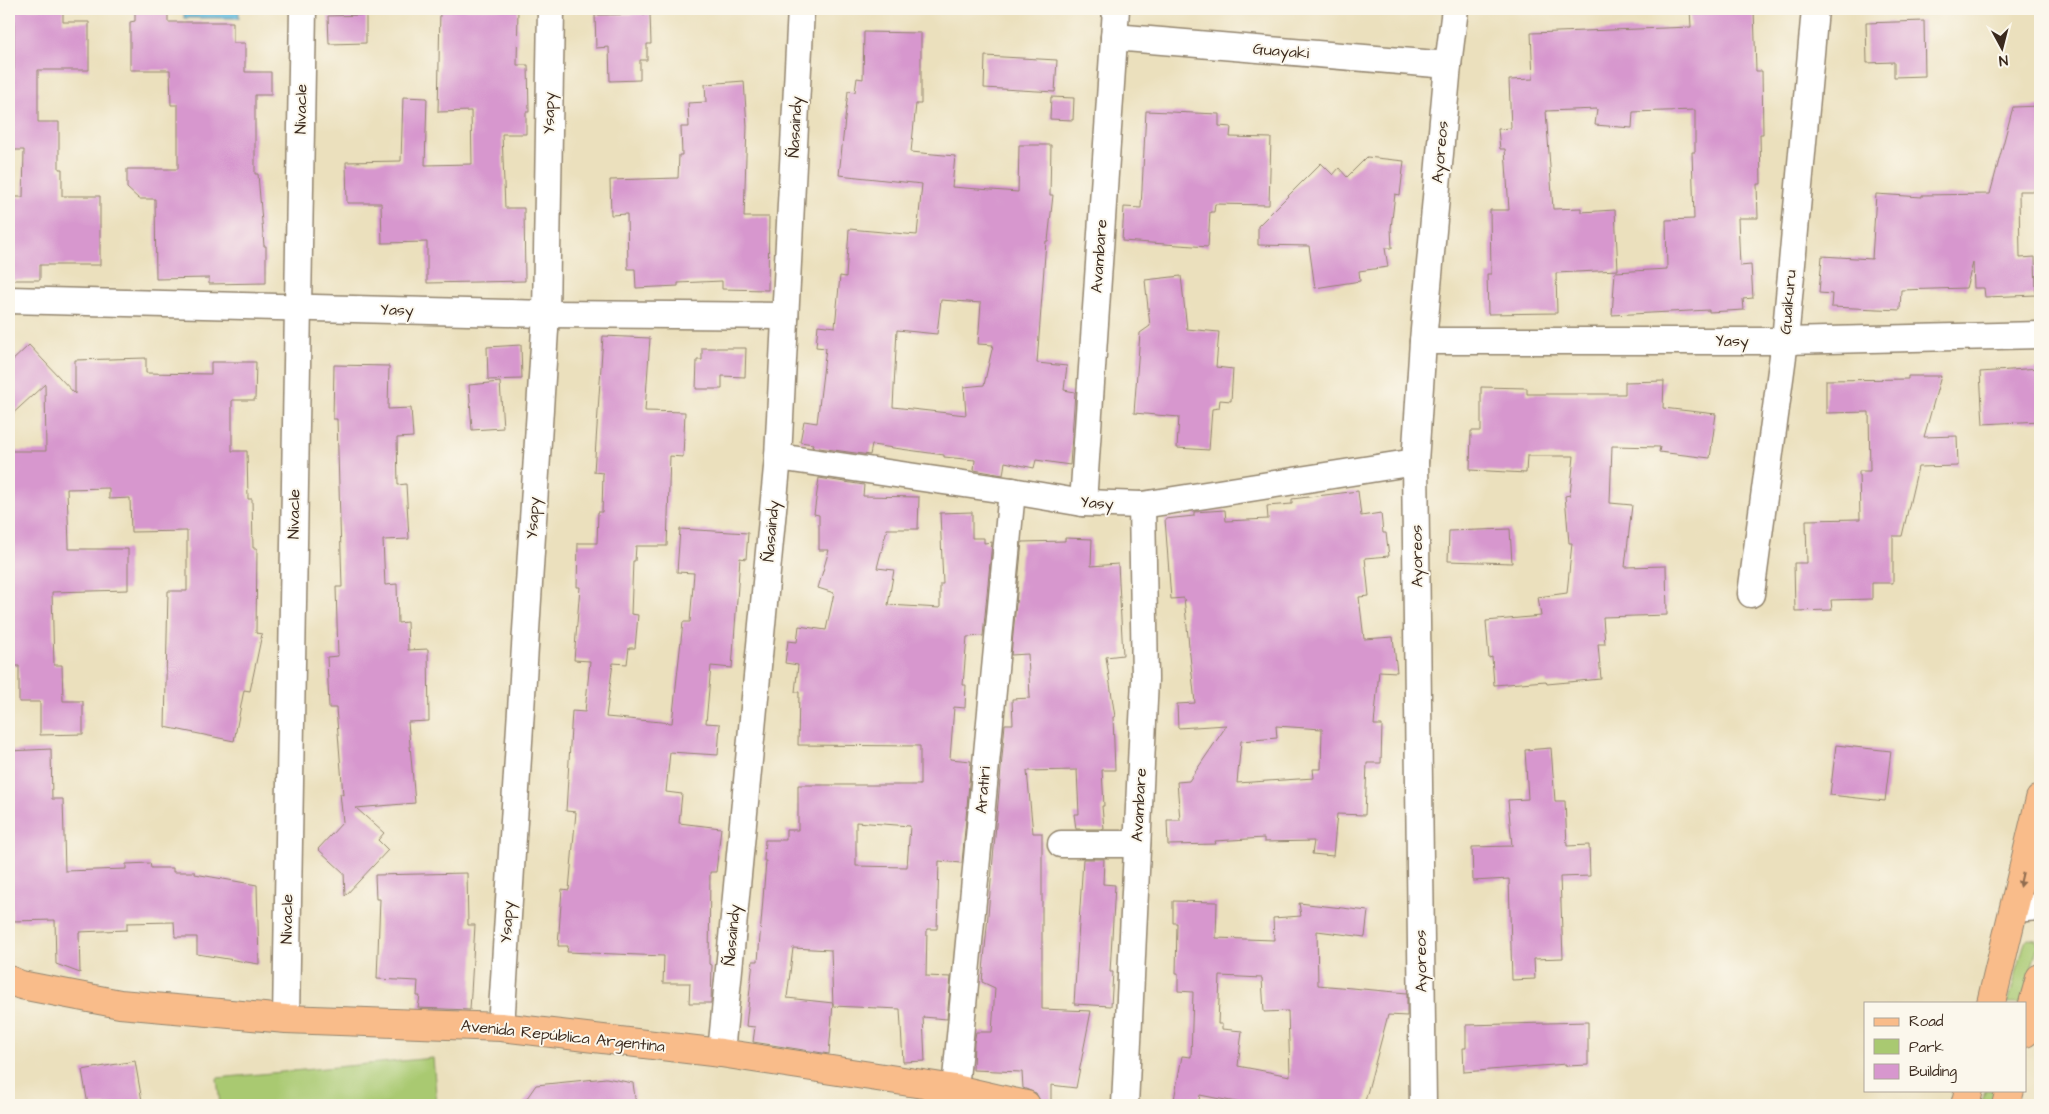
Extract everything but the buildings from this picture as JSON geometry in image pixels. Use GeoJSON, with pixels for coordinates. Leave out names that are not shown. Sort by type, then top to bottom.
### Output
{"type":"FeatureCollection","features":[{"type":"Feature","properties":{"kind":"main road"},"geometry":{"type":"LineString","coordinates":[[1991,1002],[2027,908],[2040,799]]}},
{"type":"Feature","properties":{"kind":"main road"},"geometry":{"type":"LineString","coordinates":[[2026,1029],[2040,978]]}},
{"type":"Feature","properties":{"kind":"main road","name":"Avenida República Argentina"},"geometry":{"type":"LineString","coordinates":[[9,980],[22,985],[120,1004],[286,1019],[501,1027],[721,1053],[955,1089],[1026,1105]]}},
{"type":"Feature","properties":{"kind":"main road"},"geometry":{"type":"LineString","coordinates":[[1965,1105],[1968,1092]]}},
{"type":"Feature","properties":{"kind":"main road"},"geometry":{"type":"LineString","coordinates":[[2006,1105],[2009,1092]]}},
{"type":"Feature","properties":{"kind":"street","name":"Nivacle"},"geometry":{"type":"LineString","coordinates":[[286,1019],[303,9]]}},
{"type":"Feature","properties":{"kind":"street","name":"Ysapy"},"geometry":{"type":"LineString","coordinates":[[501,1027],[546,314],[551,9]]}},
{"type":"Feature","properties":{"kind":"street","name":"Ñasaindy"},"geometry":{"type":"LineString","coordinates":[[721,1053],[778,457],[801,9]]}},
{"type":"Feature","properties":{"kind":"street","name":"Avambare"},"geometry":{"type":"LineString","coordinates":[[1083,503],[1116,9]]}},
{"type":"Feature","properties":{"kind":"street","name":"Ayoreos"},"geometry":{"type":"LineString","coordinates":[[1423,1105],[1415,462],[1423,341],[1448,65],[1455,9]]}},
{"type":"Feature","properties":{"kind":"street","name":"Guaikuru"},"geometry":{"type":"LineString","coordinates":[[1751,594],[1785,341],[1815,9]]}},
{"type":"Feature","properties":{"kind":"street","name":"Guayaki"},"geometry":{"type":"LineString","coordinates":[[1114,36],[1448,65]]}},
{"type":"Feature","properties":{"kind":"street","name":"Yasy"},"geometry":{"type":"LineString","coordinates":[[9,300],[546,314],[785,316]]}},
{"type":"Feature","properties":{"kind":"street","name":"Yasy"},"geometry":{"type":"LineString","coordinates":[[1423,341],[1785,341],[2040,335]]}},
{"type":"Feature","properties":{"kind":"street","name":"Yasy"},"geometry":{"type":"LineString","coordinates":[[778,457],[1083,503],[1142,505],[1415,462]]}},
{"type":"Feature","properties":{"kind":"street","name":"Aratiri"},"geometry":{"type":"LineString","coordinates":[[955,1089],[1012,491]]}},
{"type":"Feature","properties":{"kind":"street","name":"Avambare"},"geometry":{"type":"LineString","coordinates":[[1125,1105],[1145,679],[1142,505]]}},
{"type":"Feature","properties":{"kind":"street"},"geometry":{"type":"LineString","coordinates":[[1061,844],[1137,844]]}},
{"type":"Feature","properties":{"kind":"green space"},"geometry":{"type":"Polygon","coordinates":[[[2028,938],[2036,939],[2038,944],[2023,1002],[2008,1002],[2025,941],[2028,938]]]}},
{"type":"Feature","properties":{"kind":"green space"},"geometry":{"type":"Polygon","coordinates":[[[433,1058],[437,1105],[220,1105],[217,1078],[433,1058]]]}},
{"type":"Feature","properties":{"kind":"green space"},"geometry":{"type":"Polygon","coordinates":[[[1984,1092],[1998,1092],[1995,1105],[1981,1105],[1984,1092]]]}},
{"type":"Feature","properties":{"kind":"water"},"geometry":{"type":"Polygon","coordinates":[[[184,9],[239,9],[239,18],[184,18],[184,9]]]}}]}
